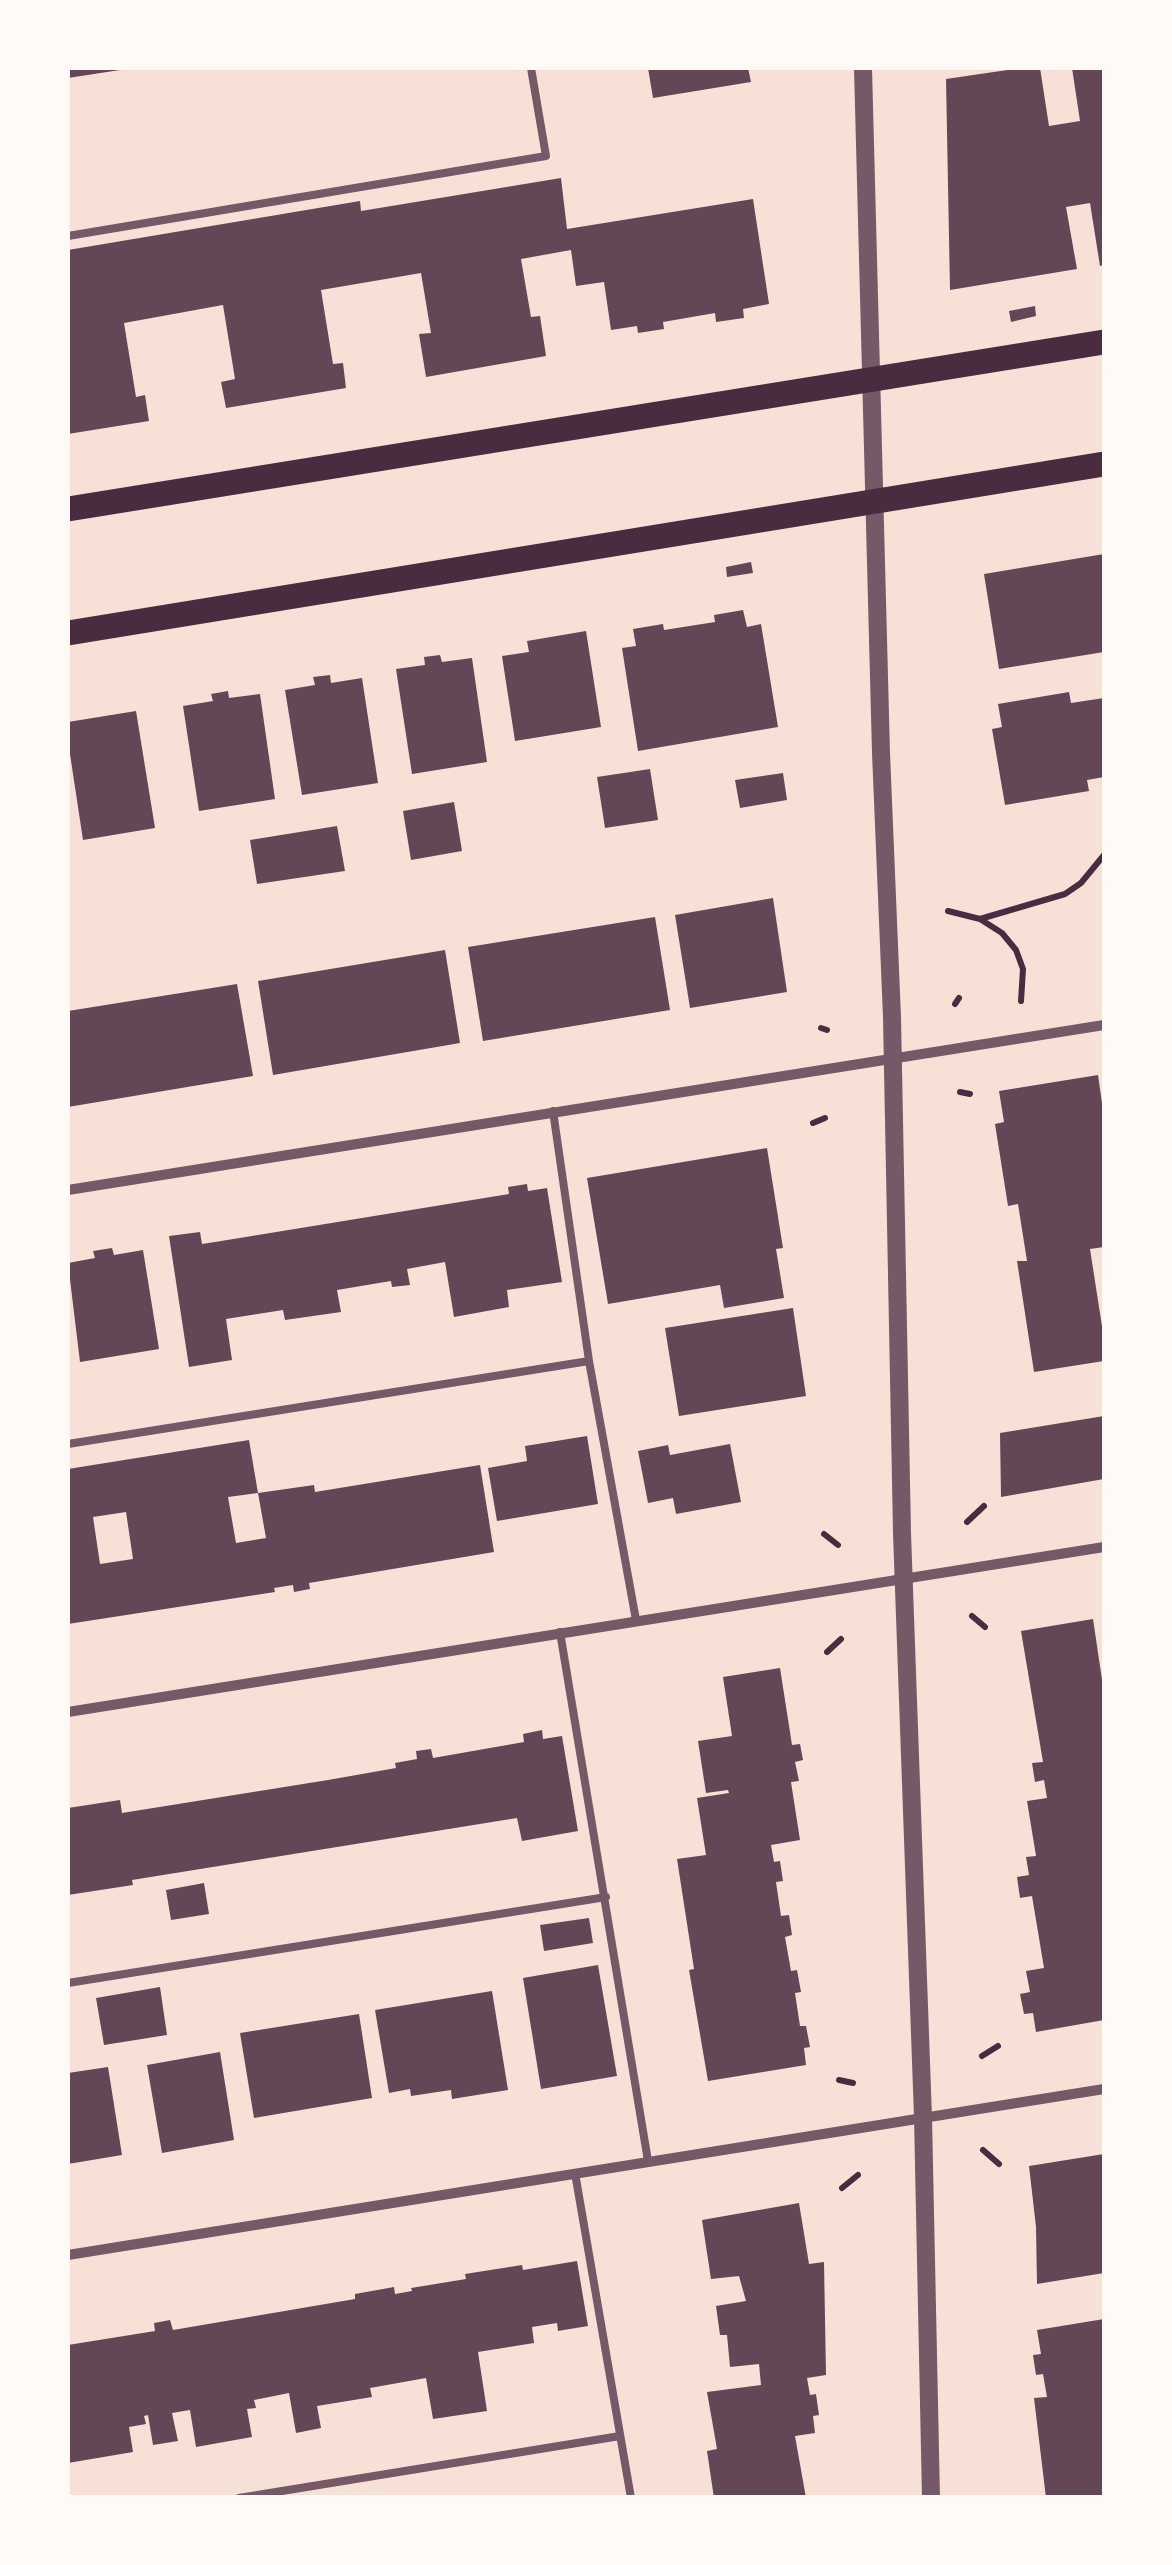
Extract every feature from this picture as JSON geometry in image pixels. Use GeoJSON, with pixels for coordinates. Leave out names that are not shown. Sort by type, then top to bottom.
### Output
{"type":"FeatureCollection","features":[{"type":"Feature","properties":{"kind":"main road"},"geometry":{"type":"LineString","coordinates":[[68,510],[1104,342]]}},
{"type":"Feature","properties":{"kind":"main road"},"geometry":{"type":"LineString","coordinates":[[68,633],[1104,464]]}},
{"type":"Feature","properties":{"kind":"street"},"geometry":{"type":"LineString","coordinates":[[863,68],[931,2498]]}},
{"type":"Feature","properties":{"kind":"street"},"geometry":{"type":"LineString","coordinates":[[68,1190],[1104,1025]]}},
{"type":"Feature","properties":{"kind":"street"},"geometry":{"type":"LineString","coordinates":[[68,1712],[1104,1547]]}},
{"type":"Feature","properties":{"kind":"street"},"geometry":{"type":"LineString","coordinates":[[68,2255],[1104,2089]]}},
{"type":"Feature","properties":{"kind":"lane"},"geometry":{"type":"LineString","coordinates":[[68,236],[546,156],[531,68]]}},
{"type":"Feature","properties":{"kind":"lane"},"geometry":{"type":"LineString","coordinates":[[553,1111],[589,1361],[636,1620]]}},
{"type":"Feature","properties":{"kind":"lane"},"geometry":{"type":"LineString","coordinates":[[68,1444],[589,1361]]}},
{"type":"Feature","properties":{"kind":"lane"},"geometry":{"type":"LineString","coordinates":[[560,1632],[648,2161]]}},
{"type":"Feature","properties":{"kind":"lane"},"geometry":{"type":"LineString","coordinates":[[68,1983],[606,1897]]}},
{"type":"Feature","properties":{"kind":"lane"},"geometry":{"type":"LineString","coordinates":[[575,2173],[631,2498]]}},
{"type":"Feature","properties":{"kind":"lane"},"geometry":{"type":"LineString","coordinates":[[239,2498],[620,2436]]}},
{"type":"Feature","properties":{"kind":"path"},"geometry":{"type":"LineString","coordinates":[[980,919],[1065,894],[1081,883],[1104,855]]}},
{"type":"Feature","properties":{"kind":"path"},"geometry":{"type":"LineString","coordinates":[[948,911],[980,919],[1016,950],[1024,969],[1021,1001]]}},
{"type":"Feature","properties":{"kind":"path"},"geometry":{"type":"LineString","coordinates":[[960,1092],[970,1094]]}},
{"type":"Feature","properties":{"kind":"path"},"geometry":{"type":"LineString","coordinates":[[813,1124],[826,1118]]}},
{"type":"Feature","properties":{"kind":"path"},"geometry":{"type":"LineString","coordinates":[[967,1522],[984,1506]]}},
{"type":"Feature","properties":{"kind":"path"},"geometry":{"type":"LineString","coordinates":[[824,1534],[838,1545]]}},
{"type":"Feature","properties":{"kind":"path"},"geometry":{"type":"LineString","coordinates":[[972,1616],[985,1627]]}},
{"type":"Feature","properties":{"kind":"path"},"geometry":{"type":"LineString","coordinates":[[826,1652],[841,1639]]}},
{"type":"Feature","properties":{"kind":"path"},"geometry":{"type":"LineString","coordinates":[[982,2056],[998,2046]]}},
{"type":"Feature","properties":{"kind":"path"},"geometry":{"type":"LineString","coordinates":[[839,2080],[853,2082]]}},
{"type":"Feature","properties":{"kind":"path"},"geometry":{"type":"LineString","coordinates":[[983,2150],[999,2164]]}},
{"type":"Feature","properties":{"kind":"path"},"geometry":{"type":"LineString","coordinates":[[842,2188],[858,2175]]}},
{"type":"Feature","properties":{"kind":"building"},"geometry":{"type":"Polygon","coordinates":[[[68,68],[120,68],[120,70],[68,78],[68,68]]]}},
{"type":"Feature","properties":{"kind":"building"},"geometry":{"type":"Polygon","coordinates":[[[648,68],[748,68],[751,82],[653,98],[648,68]]]}},
{"type":"Feature","properties":{"kind":"building"},"geometry":{"type":"Polygon","coordinates":[[[1040,68],[1049,126],[1080,121],[1072,68],[1104,68],[1104,265],[1100,266],[1090,203],[1066,207],[1077,269],[950,290],[946,79],[1040,68]]]}},
{"type":"Feature","properties":{"kind":"building"},"geometry":{"type":"Polygon","coordinates":[[[561,178],[567,229],[753,199],[769,304],[743,309],[744,318],[716,322],[715,313],[663,322],[664,329],[638,333],[637,326],[611,330],[604,282],[576,286],[571,250],[521,259],[531,317],[540,316],[546,356],[426,377],[419,334],[431,333],[421,273],[321,290],[333,364],[343,363],[346,388],[226,408],[221,382],[235,379],[223,305],[124,323],[136,397],[145,395],[149,421],[68,434],[68,250],[360,201],[361,211],[561,178]]]}},
{"type":"Feature","properties":{"kind":"building"},"geometry":{"type":"Polygon","coordinates":[[[1035,306],[1036,316],[1011,322],[1009,311],[1035,306]]]}},
{"type":"Feature","properties":{"kind":"building"},"geometry":{"type":"Polygon","coordinates":[[[1104,554],[1104,652],[999,669],[984,574],[1104,554]]]}},
{"type":"Feature","properties":{"kind":"building"},"geometry":{"type":"Polygon","coordinates":[[[751,562],[753,573],[727,577],[726,567],[751,562]]]}},
{"type":"Feature","properties":{"kind":"building"},"geometry":{"type":"Polygon","coordinates":[[[743,610],[747,627],[761,624],[778,727],[638,751],[622,648],[636,646],[633,629],[663,624],[664,630],[715,622],[714,615],[743,610]]]}},
{"type":"Feature","properties":{"kind":"building"},"geometry":{"type":"Polygon","coordinates":[[[586,631],[601,727],[515,741],[502,656],[529,652],[527,641],[586,631]]]}},
{"type":"Feature","properties":{"kind":"building"},"geometry":{"type":"Polygon","coordinates":[[[440,655],[442,662],[472,658],[487,762],[412,774],[396,669],[425,665],[424,657],[440,655]]]}},
{"type":"Feature","properties":{"kind":"building"},"geometry":{"type":"Polygon","coordinates":[[[330,675],[331,683],[362,678],[378,783],[302,795],[285,690],[315,685],[313,677],[330,675]]]}},
{"type":"Feature","properties":{"kind":"building"},"geometry":{"type":"Polygon","coordinates":[[[228,691],[229,698],[260,694],[275,799],[199,811],[183,706],[213,701],[211,694],[228,691]]]}},
{"type":"Feature","properties":{"kind":"building"},"geometry":{"type":"Polygon","coordinates":[[[1069,692],[1071,703],[1104,698],[1104,777],[1087,780],[1089,791],[1005,805],[992,729],[1002,727],[998,704],[1069,692]]]}},
{"type":"Feature","properties":{"kind":"building"},"geometry":{"type":"Polygon","coordinates":[[[136,711],[155,828],[83,840],[68,722],[136,711]]]}},
{"type":"Feature","properties":{"kind":"building"},"geometry":{"type":"Polygon","coordinates":[[[650,769],[658,820],[605,828],[597,777],[650,769]]]}},
{"type":"Feature","properties":{"kind":"building"},"geometry":{"type":"Polygon","coordinates":[[[783,773],[787,800],[740,808],[735,780],[783,773]]]}},
{"type":"Feature","properties":{"kind":"building"},"geometry":{"type":"Polygon","coordinates":[[[454,802],[462,851],[411,860],[403,811],[454,802]]]}},
{"type":"Feature","properties":{"kind":"building"},"geometry":{"type":"Polygon","coordinates":[[[337,826],[345,871],[257,884],[250,840],[337,826]]]}},
{"type":"Feature","properties":{"kind":"building"},"geometry":{"type":"Polygon","coordinates":[[[773,898],[787,992],[690,1008],[675,915],[773,898]]]}},
{"type":"Feature","properties":{"kind":"building"},"geometry":{"type":"Polygon","coordinates":[[[655,917],[670,1010],[483,1041],[468,947],[655,917]]]}},
{"type":"Feature","properties":{"kind":"building"},"geometry":{"type":"Polygon","coordinates":[[[445,950],[460,1043],[273,1075],[258,981],[445,950]]]}},
{"type":"Feature","properties":{"kind":"building"},"geometry":{"type":"Polygon","coordinates":[[[237,984],[253,1076],[68,1107],[68,1011],[237,984]]]}},
{"type":"Feature","properties":{"kind":"building"},"geometry":{"type":"Polygon","coordinates":[[[1098,1075],[1104,1117],[1104,1247],[1090,1249],[1104,1361],[1034,1372],[1017,1261],[1027,1261],[1018,1204],[1008,1206],[995,1124],[1004,1122],[999,1091],[1098,1075]]]}},
{"type":"Feature","properties":{"kind":"building"},"geometry":{"type":"Polygon","coordinates":[[[767,1148],[783,1248],[776,1249],[784,1298],[724,1308],[720,1285],[608,1304],[587,1178],[767,1148]]]}},
{"type":"Feature","properties":{"kind":"building"},"geometry":{"type":"Polygon","coordinates":[[[527,1184],[528,1191],[547,1188],[562,1282],[507,1290],[509,1307],[454,1317],[445,1262],[407,1269],[410,1285],[392,1287],[391,1281],[337,1290],[341,1312],[285,1320],[283,1310],[226,1319],[232,1360],[189,1367],[169,1236],[200,1232],[202,1244],[509,1194],[508,1187],[527,1184]]]}},
{"type":"Feature","properties":{"kind":"building"},"geometry":{"type":"Polygon","coordinates":[[[112,1248],[114,1255],[143,1250],[159,1349],[80,1362],[68,1263],[95,1258],[93,1251],[112,1248]]]}},
{"type":"Feature","properties":{"kind":"building"},"geometry":{"type":"Polygon","coordinates":[[[793,1308],[806,1396],[679,1416],[665,1328],[793,1308]]]}},
{"type":"Feature","properties":{"kind":"building"},"geometry":{"type":"Polygon","coordinates":[[[1104,1416],[1104,1479],[1001,1497],[1000,1433],[1104,1416]]]}},
{"type":"Feature","properties":{"kind":"building"},"geometry":{"type":"Polygon","coordinates":[[[587,1436],[598,1504],[497,1521],[488,1468],[527,1461],[525,1446],[587,1436]]]}},
{"type":"Feature","properties":{"kind":"building"},"geometry":{"type":"Polygon","coordinates":[[[249,1440],[258,1493],[314,1485],[315,1492],[480,1465],[494,1552],[309,1583],[310,1589],[294,1592],[293,1585],[274,1588],[275,1592],[68,1624],[68,1469],[249,1440]],[[258,1493],[228,1497],[236,1543],[266,1538],[258,1493]],[[126,1512],[93,1517],[100,1564],[133,1559],[126,1512]]]}},
{"type":"Feature","properties":{"kind":"building"},"geometry":{"type":"Polygon","coordinates":[[[730,1444],[741,1502],[676,1514],[673,1498],[648,1503],[638,1451],[668,1445],[670,1455],[730,1444]]]}},
{"type":"Feature","properties":{"kind":"building"},"geometry":{"type":"Polygon","coordinates":[[[1093,1619],[1104,1693],[1104,2020],[1036,2032],[1033,2013],[1024,2014],[1020,1994],[1030,1992],[1026,1971],[1044,1968],[1032,1896],[1020,1898],[1017,1877],[1029,1875],[1026,1857],[1036,1856],[1027,1801],[1047,1798],[1044,1780],[1035,1782],[1032,1763],[1043,1762],[1021,1631],[1093,1619]]]}},
{"type":"Feature","properties":{"kind":"building"},"geometry":{"type":"Polygon","coordinates":[[[780,1668],[792,1745],[800,1744],[803,1760],[795,1762],[799,1781],[791,1782],[800,1840],[771,1845],[774,1862],[780,1861],[783,1881],[776,1882],[781,1916],[789,1915],[792,1935],[785,1937],[791,1971],[797,1970],[801,1992],[795,1993],[800,2026],[806,2026],[810,2047],[804,2048],[806,2065],[708,2081],[689,1970],[694,1969],[677,1859],[706,1855],[697,1798],[729,1793],[706,1793],[698,1741],[732,1736],[723,1677],[780,1668]]]}},
{"type":"Feature","properties":{"kind":"building"},"geometry":{"type":"Polygon","coordinates":[[[542,1730],[543,1739],[562,1736],[578,1831],[522,1841],[517,1818],[132,1880],[133,1885],[68,1895],[68,1808],[120,1800],[122,1813],[328,1780],[396,1768],[395,1763],[417,1759],[416,1751],[431,1749],[433,1758],[524,1742],[523,1734],[542,1730]]]}},
{"type":"Feature","properties":{"kind":"building"},"geometry":{"type":"Polygon","coordinates":[[[204,1883],[209,1914],[171,1920],[166,1890],[204,1883]]]}},
{"type":"Feature","properties":{"kind":"building"},"geometry":{"type":"Polygon","coordinates":[[[589,1918],[593,1943],[544,1951],[540,1925],[589,1918]]]}},
{"type":"Feature","properties":{"kind":"building"},"geometry":{"type":"Polygon","coordinates":[[[598,1965],[617,2076],[541,2089],[523,1978],[598,1965]]]}},
{"type":"Feature","properties":{"kind":"building"},"geometry":{"type":"Polygon","coordinates":[[[160,1987],[167,2035],[104,2045],[96,1998],[160,1987]]]}},
{"type":"Feature","properties":{"kind":"building"},"geometry":{"type":"Polygon","coordinates":[[[492,1991],[508,2090],[452,2099],[451,2090],[411,2096],[410,2089],[389,2093],[375,2010],[492,1991]]]}},
{"type":"Feature","properties":{"kind":"building"},"geometry":{"type":"Polygon","coordinates":[[[359,2014],[372,2098],[254,2118],[240,2033],[359,2014]]]}},
{"type":"Feature","properties":{"kind":"building"},"geometry":{"type":"Polygon","coordinates":[[[220,2052],[234,2140],[162,2153],[147,2065],[220,2052]]]}},
{"type":"Feature","properties":{"kind":"building"},"geometry":{"type":"Polygon","coordinates":[[[108,2067],[122,2155],[68,2164],[68,2073],[108,2067]]]}},
{"type":"Feature","properties":{"kind":"building"},"geometry":{"type":"Polygon","coordinates":[[[1104,2154],[1104,2273],[1037,2284],[1029,2166],[1104,2154]]]}},
{"type":"Feature","properties":{"kind":"building"},"geometry":{"type":"Polygon","coordinates":[[[799,2203],[809,2264],[824,2262],[826,2375],[807,2378],[810,2395],[816,2394],[819,2415],[813,2416],[815,2433],[795,2436],[806,2498],[714,2498],[707,2451],[717,2449],[707,2392],[761,2385],[759,2364],[730,2367],[727,2335],[720,2335],[716,2306],[746,2301],[739,2276],[711,2279],[702,2220],[799,2203]]]}},
{"type":"Feature","properties":{"kind":"building"},"geometry":{"type":"Polygon","coordinates":[[[577,2261],[588,2326],[558,2331],[557,2323],[532,2327],[534,2343],[478,2352],[487,2411],[433,2419],[426,2378],[370,2388],[372,2397],[317,2406],[321,2428],[296,2433],[289,2393],[254,2400],[256,2408],[247,2409],[252,2437],[196,2447],[190,2410],[172,2413],[178,2441],[153,2445],[148,2415],[144,2416],[146,2424],[129,2427],[133,2452],[68,2463],[68,2345],[155,2331],[154,2323],[170,2320],[173,2330],[355,2299],[355,2294],[394,2287],[395,2294],[412,2291],[411,2288],[466,2279],[465,2274],[577,2261]]]}},
{"type":"Feature","properties":{"kind":"building"},"geometry":{"type":"Polygon","coordinates":[[[1104,2319],[1104,2498],[1046,2498],[1034,2398],[1047,2397],[1043,2374],[1036,2375],[1033,2355],[1041,2354],[1037,2330],[1104,2319]]]}}]}
